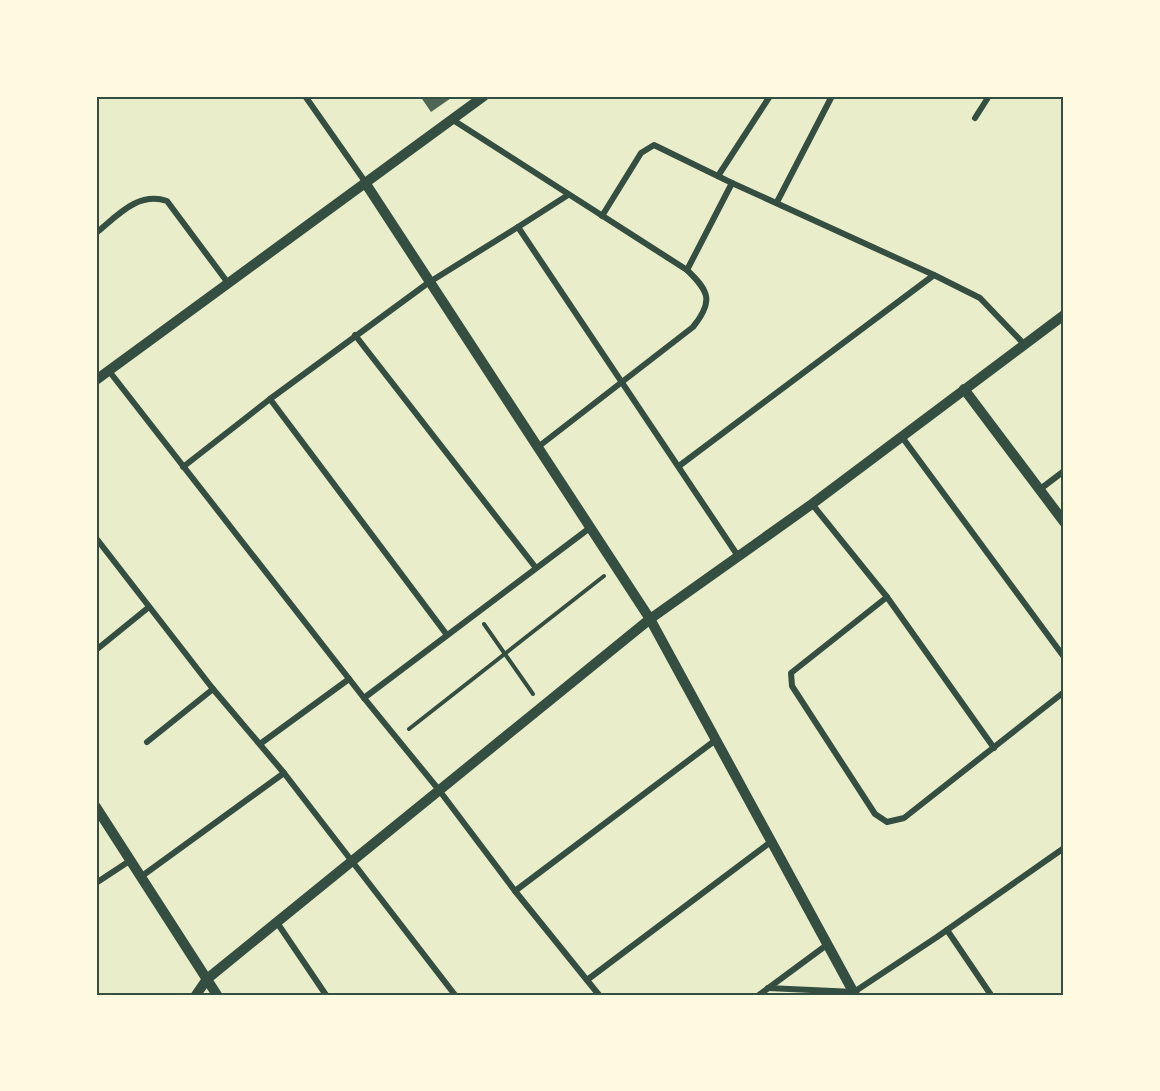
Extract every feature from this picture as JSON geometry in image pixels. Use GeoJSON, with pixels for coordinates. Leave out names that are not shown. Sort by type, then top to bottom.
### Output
{"type":"FeatureCollection","features":[{"type":"Feature","properties":{"kind":"street"},"geometry":{"type":"LineString","coordinates":[[305,96],[366,184],[428,283],[650,619],[854,993]]}},
{"type":"Feature","properties":{"kind":"street"},"geometry":{"type":"LineString","coordinates":[[96,380],[484,96]]}},
{"type":"Feature","properties":{"kind":"street"},"geometry":{"type":"LineString","coordinates":[[718,176],[770,96]]}},
{"type":"Feature","properties":{"kind":"street"},"geometry":{"type":"LineString","coordinates":[[777,202],[832,96]]}},
{"type":"Feature","properties":{"kind":"street"},"geometry":{"type":"LineString","coordinates":[[975,118],[989,96]]}},
{"type":"Feature","properties":{"kind":"street"},"geometry":{"type":"LineString","coordinates":[[453,120],[687,270],[703,285],[707,297],[705,312],[693,327],[538,447]]}},
{"type":"Feature","properties":{"kind":"street"},"geometry":{"type":"LineString","coordinates":[[602,216],[641,153],[650,145],[654,145],[980,298],[1024,344]]}},
{"type":"Feature","properties":{"kind":"street"},"geometry":{"type":"LineString","coordinates":[[687,270],[732,183]]}},
{"type":"Feature","properties":{"kind":"street"},"geometry":{"type":"LineString","coordinates":[[183,467],[270,399],[428,283],[568,195]]}},
{"type":"Feature","properties":{"kind":"street"},"geometry":{"type":"LineString","coordinates":[[96,233],[137,201],[158,198],[167,201],[228,283]]}},
{"type":"Feature","properties":{"kind":"street"},"geometry":{"type":"LineString","coordinates":[[518,227],[738,556]]}},
{"type":"Feature","properties":{"kind":"street"},"geometry":{"type":"LineString","coordinates":[[679,466],[934,275]]}},
{"type":"Feature","properties":{"kind":"street"},"geometry":{"type":"LineString","coordinates":[[196,995],[207,979],[278,924],[650,619],[812,504],[1064,315]]}},
{"type":"Feature","properties":{"kind":"street"},"geometry":{"type":"LineString","coordinates":[[356,335],[536,568]]}},
{"type":"Feature","properties":{"kind":"street"},"geometry":{"type":"LineString","coordinates":[[109,371],[364,698],[439,790],[515,891],[599,995]]}},
{"type":"Feature","properties":{"kind":"street"},"geometry":{"type":"LineString","coordinates":[[964,389],[1064,522]]}},
{"type":"Feature","properties":{"kind":"street"},"geometry":{"type":"LineString","coordinates":[[270,399],[447,635]]}},
{"type":"Feature","properties":{"kind":"street"},"geometry":{"type":"LineString","coordinates":[[902,437],[1064,657]]}},
{"type":"Feature","properties":{"kind":"street"},"geometry":{"type":"LineString","coordinates":[[1039,490],[1064,471]]}},
{"type":"Feature","properties":{"kind":"street"},"geometry":{"type":"LineString","coordinates":[[812,504],[886,597],[994,748]]}},
{"type":"Feature","properties":{"kind":"street"},"geometry":{"type":"LineString","coordinates":[[364,698],[591,527]]}},
{"type":"Feature","properties":{"kind":"street"},"geometry":{"type":"LineString","coordinates":[[96,538],[213,688],[284,773],[455,995]]}},
{"type":"Feature","properties":{"kind":"street"},"geometry":{"type":"LineString","coordinates":[[886,597],[791,673],[792,686],[875,814],[887,822],[903,818],[1064,692]]}},
{"type":"Feature","properties":{"kind":"street"},"geometry":{"type":"LineString","coordinates":[[96,650],[149,607]]}},
{"type":"Feature","properties":{"kind":"street"},"geometry":{"type":"LineString","coordinates":[[260,744],[350,679]]}},
{"type":"Feature","properties":{"kind":"street"},"geometry":{"type":"LineString","coordinates":[[147,742],[213,688]]}},
{"type":"Feature","properties":{"kind":"street"},"geometry":{"type":"LineString","coordinates":[[515,891],[717,739]]}},
{"type":"Feature","properties":{"kind":"street"},"geometry":{"type":"LineString","coordinates":[[142,876],[284,773]]}},
{"type":"Feature","properties":{"kind":"street"},"geometry":{"type":"LineString","coordinates":[[96,807],[217,995]]}},
{"type":"Feature","properties":{"kind":"street"},"geometry":{"type":"LineString","coordinates":[[587,980],[772,841]]}},
{"type":"Feature","properties":{"kind":"street"},"geometry":{"type":"LineString","coordinates":[[768,988],[854,993],[1064,848]]}},
{"type":"Feature","properties":{"kind":"street"},"geometry":{"type":"LineString","coordinates":[[96,883],[131,860]]}},
{"type":"Feature","properties":{"kind":"street"},"geometry":{"type":"LineString","coordinates":[[278,924],[326,995]]}},
{"type":"Feature","properties":{"kind":"street"},"geometry":{"type":"LineString","coordinates":[[947,930],[991,995]]}},
{"type":"Feature","properties":{"kind":"street"},"geometry":{"type":"LineString","coordinates":[[759,995],[828,944]]}},
{"type":"Feature","properties":{"kind":"path"},"geometry":{"type":"LineString","coordinates":[[396,738],[617,566]]}},
{"type":"Feature","properties":{"kind":"path"},"geometry":{"type":"LineString","coordinates":[[477,613],[542,707]]}},
{"type":"Feature","properties":{"kind":"building"},"geometry":{"type":"Polygon","coordinates":[[[420,96],[454,96],[431,112],[420,96]]]}}]}
